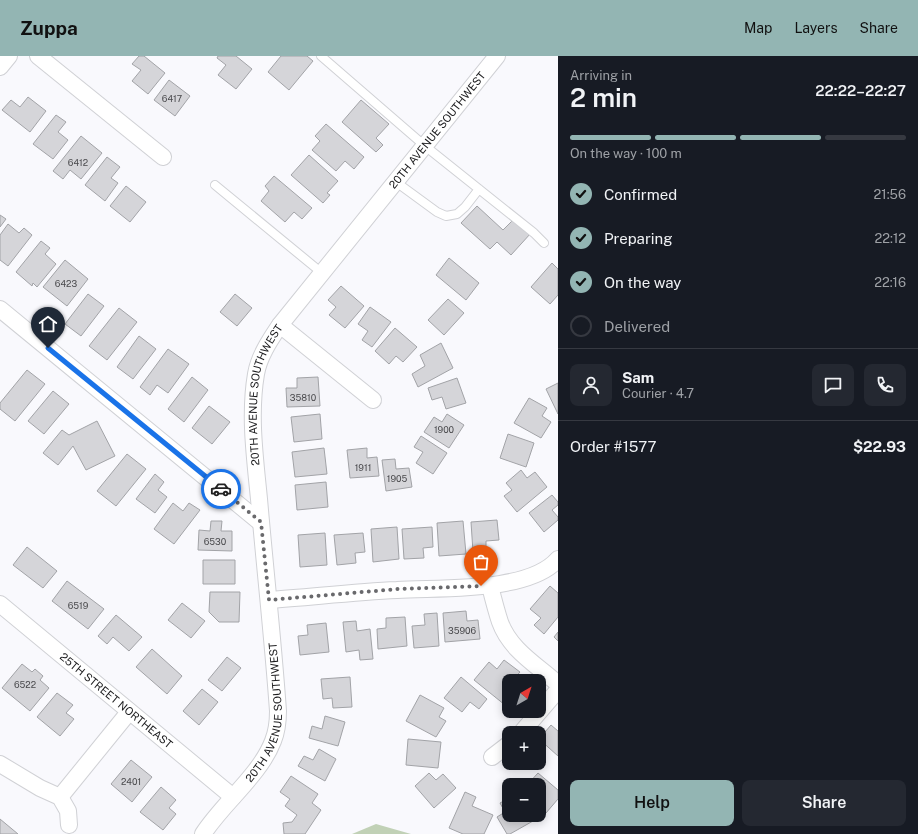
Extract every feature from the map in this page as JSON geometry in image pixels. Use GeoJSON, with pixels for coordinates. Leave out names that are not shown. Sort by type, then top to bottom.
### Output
{"type":"FeatureCollection","features":[{"type":"Feature","properties":{"kind":"street"},"geometry":{"type":"LineString","coordinates":[[0,67],[9,56]]}},
{"type":"Feature","properties":{"kind":"street"},"geometry":{"type":"LineString","coordinates":[[38,56],[163,157]]}},
{"type":"Feature","properties":{"kind":"street","name":"20TH AVENUE SOUTHWEST"},"geometry":{"type":"LineString","coordinates":[[203,834],[260,763],[274,740],[277,725],[278,711],[269,600],[254,445],[253,396],[256,372],[265,348],[280,326],[322,273],[497,56]]}},
{"type":"Feature","properties":{"kind":"street"},"geometry":{"type":"LineString","coordinates":[[0,309],[261,522]]}},
{"type":"Feature","properties":{"kind":"street"},"geometry":{"type":"LineString","coordinates":[[280,326],[373,400]]}},
{"type":"Feature","properties":{"kind":"street"},"geometry":{"type":"LineString","coordinates":[[269,600],[398,589],[490,586],[541,572],[558,559]]}},
{"type":"Feature","properties":{"kind":"street"},"geometry":{"type":"LineString","coordinates":[[490,586],[500,622],[510,642],[524,656],[543,670],[558,684]]}},
{"type":"Feature","properties":{"kind":"street","name":"25TH STREET NORTHEAST"},"geometry":{"type":"LineString","coordinates":[[0,604],[233,797]]}},
{"type":"Feature","properties":{"kind":"street"},"geometry":{"type":"LineString","coordinates":[[527,726],[558,690]]}},
{"type":"Feature","properties":{"kind":"street"},"geometry":{"type":"LineString","coordinates":[[60,797],[129,712]]}},
{"type":"Feature","properties":{"kind":"street"},"geometry":{"type":"LineString","coordinates":[[492,757],[502,749]]}},
{"type":"Feature","properties":{"kind":"street"},"geometry":{"type":"LineString","coordinates":[[0,764],[40,788],[60,797],[68,811],[69,825]]}},
{"type":"Feature","properties":{"kind":"lane"},"geometry":{"type":"LineString","coordinates":[[321,56],[425,146],[534,233],[544,243]]}},
{"type":"Feature","properties":{"kind":"lane"},"geometry":{"type":"LineString","coordinates":[[396,182],[437,212],[446,216],[457,214],[465,207],[479,189]]}},
{"type":"Feature","properties":{"kind":"lane"},"geometry":{"type":"LineString","coordinates":[[215,185],[322,273]]}},
{"type":"Feature","properties":{"kind":"green space"},"geometry":{"type":"Polygon","coordinates":[[[376,824],[411,834],[352,834],[376,824]]]}},
{"type":"Feature","properties":{"kind":"building"},"geometry":{"type":"Polygon","coordinates":[[[139,56],[144,56],[165,73],[148,94],[132,81],[141,70],[132,64],[139,56]]]}},
{"type":"Feature","properties":{"kind":"building"},"geometry":{"type":"Polygon","coordinates":[[[218,56],[236,56],[252,69],[236,89],[218,75],[226,65],[217,58],[218,56]]]}},
{"type":"Feature","properties":{"kind":"building"},"geometry":{"type":"Polygon","coordinates":[[[281,56],[307,56],[313,61],[289,90],[268,72],[281,56]]]}},
{"type":"Feature","properties":{"kind":"building"},"geometry":{"type":"Polygon","coordinates":[[[169,80],[190,96],[175,116],[154,100],[169,80]]]}},
{"type":"Feature","properties":{"kind":"building"},"geometry":{"type":"Polygon","coordinates":[[[28,97],[46,111],[30,132],[2,110],[11,100],[20,107],[28,97]]]}},
{"type":"Feature","properties":{"kind":"building"},"geometry":{"type":"Polygon","coordinates":[[[361,100],[389,124],[376,138],[383,145],[376,152],[342,122],[361,100]]]}},
{"type":"Feature","properties":{"kind":"building"},"geometry":{"type":"Polygon","coordinates":[[[56,115],[66,122],[58,132],[68,140],[53,159],[33,144],[56,115]]]}},
{"type":"Feature","properties":{"kind":"building"},"geometry":{"type":"Polygon","coordinates":[[[326,124],[364,157],[354,169],[345,161],[336,171],[312,150],[320,141],[315,136],[326,124]]]}},
{"type":"Feature","properties":{"kind":"building"},"geometry":{"type":"Polygon","coordinates":[[[81,136],[102,153],[81,179],[70,170],[63,179],[53,171],[81,136]]]}},
{"type":"Feature","properties":{"kind":"building"},"geometry":{"type":"Polygon","coordinates":[[[309,155],[338,181],[327,193],[330,195],[323,203],[291,175],[309,155]]]}},
{"type":"Feature","properties":{"kind":"building"},"geometry":{"type":"Polygon","coordinates":[[[107,157],[120,167],[111,178],[118,183],[105,201],[85,185],[107,157]]]}},
{"type":"Feature","properties":{"kind":"building"},"geometry":{"type":"Polygon","coordinates":[[[274,176],[312,208],[302,219],[294,212],[285,222],[261,201],[269,191],[265,186],[274,176]]]}},
{"type":"Feature","properties":{"kind":"building"},"geometry":{"type":"Polygon","coordinates":[[[126,186],[146,202],[130,222],[110,206],[126,186]]]}},
{"type":"Feature","properties":{"kind":"building"},"geometry":{"type":"Polygon","coordinates":[[[477,206],[503,230],[515,218],[531,233],[511,255],[497,242],[490,249],[461,223],[477,206]]]}},
{"type":"Feature","properties":{"kind":"building"},"geometry":{"type":"Polygon","coordinates":[[[0,215],[6,219],[0,227],[0,215]]]}},
{"type":"Feature","properties":{"kind":"building"},"geometry":{"type":"Polygon","coordinates":[[[8,224],[19,233],[24,228],[32,235],[8,266],[0,260],[0,235],[8,224]]]}},
{"type":"Feature","properties":{"kind":"building"},"geometry":{"type":"Polygon","coordinates":[[[41,241],[50,248],[45,254],[56,264],[37,287],[33,283],[32,286],[16,272],[41,241]]]}},
{"type":"Feature","properties":{"kind":"building"},"geometry":{"type":"Polygon","coordinates":[[[449,258],[479,283],[466,300],[436,275],[449,258]]]}},
{"type":"Feature","properties":{"kind":"building"},"geometry":{"type":"Polygon","coordinates":[[[65,260],[88,279],[67,306],[43,287],[65,260]]]}},
{"type":"Feature","properties":{"kind":"building"},"geometry":{"type":"Polygon","coordinates":[[[552,263],[558,269],[558,295],[550,304],[531,287],[552,263]]]}},
{"type":"Feature","properties":{"kind":"building"},"geometry":{"type":"Polygon","coordinates":[[[341,286],[364,306],[345,328],[329,315],[336,307],[328,300],[341,286]]]}},
{"type":"Feature","properties":{"kind":"building"},"geometry":{"type":"Polygon","coordinates":[[[88,294],[104,306],[81,336],[65,324],[88,294]]]}},
{"type":"Feature","properties":{"kind":"building"},"geometry":{"type":"Polygon","coordinates":[[[235,294],[252,308],[237,326],[220,312],[235,294]]]}},
{"type":"Feature","properties":{"kind":"building"},"geometry":{"type":"Polygon","coordinates":[[[448,299],[464,313],[444,335],[428,320],[448,299]]]}},
{"type":"Feature","properties":{"kind":"building"},"geometry":{"type":"Polygon","coordinates":[[[370,307],[391,322],[372,347],[362,340],[368,331],[358,324],[370,307]]]}},
{"type":"Feature","properties":{"kind":"building"},"geometry":{"type":"Polygon","coordinates":[[[119,308],[137,322],[107,360],[89,346],[119,308]]]}},
{"type":"Feature","properties":{"kind":"building"},"geometry":{"type":"Polygon","coordinates":[[[395,328],[417,347],[403,362],[396,356],[389,364],[375,351],[395,328]]]}},
{"type":"Feature","properties":{"kind":"building"},"geometry":{"type":"Polygon","coordinates":[[[139,336],[156,349],[133,379],[117,367],[139,336]]]}},
{"type":"Feature","properties":{"kind":"building"},"geometry":{"type":"Polygon","coordinates":[[[441,343],[453,368],[418,387],[412,374],[425,366],[420,355],[441,343]]]}},
{"type":"Feature","properties":{"kind":"building"},"geometry":{"type":"Polygon","coordinates":[[[168,349],[189,364],[168,393],[157,385],[150,395],[140,387],[168,349]]]}},
{"type":"Feature","properties":{"kind":"building"},"geometry":{"type":"Polygon","coordinates":[[[27,370],[45,384],[15,421],[0,409],[0,403],[27,370]]]}},
{"type":"Feature","properties":{"kind":"building"},"geometry":{"type":"Polygon","coordinates":[[[192,377],[208,390],[184,422],[168,409],[192,377]]]}},
{"type":"Feature","properties":{"kind":"building"},"geometry":{"type":"Polygon","coordinates":[[[318,377],[320,406],[287,407],[286,388],[297,388],[297,378],[318,377]]]}},
{"type":"Feature","properties":{"kind":"building"},"geometry":{"type":"Polygon","coordinates":[[[457,378],[466,403],[446,409],[442,397],[432,400],[428,388],[457,378]]]}},
{"type":"Feature","properties":{"kind":"building"},"geometry":{"type":"Polygon","coordinates":[[[558,383],[558,414],[546,389],[558,383]]]}},
{"type":"Feature","properties":{"kind":"building"},"geometry":{"type":"Polygon","coordinates":[[[53,391],[69,404],[44,434],[28,421],[53,391]]]}},
{"type":"Feature","properties":{"kind":"building"},"geometry":{"type":"Polygon","coordinates":[[[529,398],[547,408],[542,416],[551,422],[541,438],[514,423],[529,398]]]}},
{"type":"Feature","properties":{"kind":"building"},"geometry":{"type":"Polygon","coordinates":[[[209,406],[230,422],[212,444],[192,428],[209,406]]]}},
{"type":"Feature","properties":{"kind":"building"},"geometry":{"type":"Polygon","coordinates":[[[320,414],[322,439],[294,442],[291,417],[320,414]]]}},
{"type":"Feature","properties":{"kind":"building"},"geometry":{"type":"Polygon","coordinates":[[[447,414],[464,425],[449,448],[424,432],[434,417],[442,422],[447,414]]]}},
{"type":"Feature","properties":{"kind":"building"},"geometry":{"type":"Polygon","coordinates":[[[97,421],[115,456],[86,470],[73,446],[58,465],[43,453],[62,430],[69,435],[97,421]]]}},
{"type":"Feature","properties":{"kind":"building"},"geometry":{"type":"Polygon","coordinates":[[[508,434],[534,443],[526,467],[500,458],[508,434]]]}},
{"type":"Feature","properties":{"kind":"building"},"geometry":{"type":"Polygon","coordinates":[[[421,436],[447,453],[433,474],[416,463],[423,452],[414,447],[421,436]]]}},
{"type":"Feature","properties":{"kind":"building"},"geometry":{"type":"Polygon","coordinates":[[[324,448],[327,474],[295,477],[292,452],[324,448]]]}},
{"type":"Feature","properties":{"kind":"building"},"geometry":{"type":"Polygon","coordinates":[[[367,448],[367,458],[377,457],[379,476],[350,478],[347,450],[367,448]]]}},
{"type":"Feature","properties":{"kind":"building"},"geometry":{"type":"Polygon","coordinates":[[[127,454],[146,469],[116,506],[97,491],[127,454]]]}},
{"type":"Feature","properties":{"kind":"building"},"geometry":{"type":"Polygon","coordinates":[[[395,459],[396,469],[409,468],[412,487],[386,491],[382,460],[395,459]]]}},
{"type":"Feature","properties":{"kind":"building"},"geometry":{"type":"Polygon","coordinates":[[[521,470],[527,478],[535,472],[547,487],[517,512],[504,496],[512,490],[506,483],[521,470]]]}},
{"type":"Feature","properties":{"kind":"building"},"geometry":{"type":"Polygon","coordinates":[[[155,474],[164,482],[158,490],[167,497],[155,513],[136,499],[155,474]]]}},
{"type":"Feature","properties":{"kind":"building"},"geometry":{"type":"Polygon","coordinates":[[[326,482],[328,507],[297,510],[295,485],[326,482]]]}},
{"type":"Feature","properties":{"kind":"building"},"geometry":{"type":"Polygon","coordinates":[[[552,495],[558,502],[558,505],[552,510],[558,517],[558,520],[544,532],[529,513],[552,495]]]}},
{"type":"Feature","properties":{"kind":"building"},"geometry":{"type":"Polygon","coordinates":[[[173,503],[183,511],[189,503],[200,510],[174,544],[154,529],[173,503]]]}},
{"type":"Feature","properties":{"kind":"building"},"geometry":{"type":"Polygon","coordinates":[[[497,520],[499,540],[486,541],[486,551],[473,552],[471,522],[497,520]]]}},
{"type":"Feature","properties":{"kind":"building"},"geometry":{"type":"Polygon","coordinates":[[[211,521],[222,521],[221,531],[232,531],[232,551],[198,550],[199,530],[210,531],[211,521]]]}},
{"type":"Feature","properties":{"kind":"building"},"geometry":{"type":"Polygon","coordinates":[[[463,521],[466,554],[439,556],[437,523],[463,521]]]}},
{"type":"Feature","properties":{"kind":"building"},"geometry":{"type":"Polygon","coordinates":[[[397,527],[399,559],[373,562],[371,529],[397,527]]]}},
{"type":"Feature","properties":{"kind":"building"},"geometry":{"type":"Polygon","coordinates":[[[432,527],[433,547],[423,548],[424,558],[404,559],[402,529],[432,527]]]}},
{"type":"Feature","properties":{"kind":"building"},"geometry":{"type":"Polygon","coordinates":[[[325,533],[327,565],[300,567],[298,535],[325,533]]]}},
{"type":"Feature","properties":{"kind":"building"},"geometry":{"type":"Polygon","coordinates":[[[363,533],[365,552],[355,553],[356,563],[337,565],[334,535],[363,533]]]}},
{"type":"Feature","properties":{"kind":"building"},"geometry":{"type":"Polygon","coordinates":[[[27,547],[57,571],[43,588],[13,565],[27,547]]]}},
{"type":"Feature","properties":{"kind":"building"},"geometry":{"type":"Polygon","coordinates":[[[203,560],[235,560],[235,584],[203,584],[203,560]]]}},
{"type":"Feature","properties":{"kind":"building"},"geometry":{"type":"Polygon","coordinates":[[[67,581],[104,609],[88,629],[52,601],[67,581]]]}},
{"type":"Feature","properties":{"kind":"building"},"geometry":{"type":"Polygon","coordinates":[[[550,586],[558,593],[558,617],[544,634],[534,625],[541,618],[530,609],[550,586]]]}},
{"type":"Feature","properties":{"kind":"building"},"geometry":{"type":"Polygon","coordinates":[[[210,592],[240,592],[239,622],[219,622],[209,612],[210,592]]]}},
{"type":"Feature","properties":{"kind":"building"},"geometry":{"type":"Polygon","coordinates":[[[182,603],[205,621],[191,638],[168,620],[182,603]]]}},
{"type":"Feature","properties":{"kind":"building"},"geometry":{"type":"Polygon","coordinates":[[[466,611],[467,621],[478,620],[480,639],[445,642],[443,613],[466,611]]]}},
{"type":"Feature","properties":{"kind":"building"},"geometry":{"type":"Polygon","coordinates":[[[437,613],[439,646],[414,648],[412,626],[425,625],[424,614],[437,613]]]}},
{"type":"Feature","properties":{"kind":"building"},"geometry":{"type":"Polygon","coordinates":[[[116,615],[142,637],[129,651],[113,637],[107,644],[98,636],[116,615]]]}},
{"type":"Feature","properties":{"kind":"building"},"geometry":{"type":"Polygon","coordinates":[[[405,617],[407,646],[378,649],[377,629],[386,628],[386,618],[405,617]]]}},
{"type":"Feature","properties":{"kind":"building"},"geometry":{"type":"Polygon","coordinates":[[[356,621],[357,631],[370,629],[373,659],[360,660],[359,650],[346,652],[343,622],[356,621]]]}},
{"type":"Feature","properties":{"kind":"building"},"geometry":{"type":"Polygon","coordinates":[[[326,623],[329,652],[300,655],[298,636],[308,635],[307,625],[326,623]]]}},
{"type":"Feature","properties":{"kind":"building"},"geometry":{"type":"Polygon","coordinates":[[[558,632],[558,641],[554,637],[558,632]]]}},
{"type":"Feature","properties":{"kind":"building"},"geometry":{"type":"Polygon","coordinates":[[[152,649],[182,676],[167,694],[136,667],[152,649]]]}},
{"type":"Feature","properties":{"kind":"building"},"geometry":{"type":"Polygon","coordinates":[[[227,657],[241,668],[222,691],[208,680],[227,657]]]}},
{"type":"Feature","properties":{"kind":"building"},"geometry":{"type":"Polygon","coordinates":[[[504,660],[520,672],[518,674],[502,674],[502,703],[474,680],[489,662],[497,669],[504,660]]]}},
{"type":"Feature","properties":{"kind":"building"},"geometry":{"type":"Polygon","coordinates":[[[22,664],[32,672],[35,669],[43,676],[40,680],[49,688],[30,711],[2,688],[22,664]]]}},
{"type":"Feature","properties":{"kind":"building"},"geometry":{"type":"Polygon","coordinates":[[[350,677],[352,707],[333,708],[332,698],[323,699],[321,679],[350,677]]]}},
{"type":"Feature","properties":{"kind":"building"},"geometry":{"type":"Polygon","coordinates":[[[461,677],[487,699],[479,709],[470,702],[462,712],[444,698],[461,677]]]}},
{"type":"Feature","properties":{"kind":"building"},"geometry":{"type":"Polygon","coordinates":[[[202,689],[218,702],[199,725],[183,711],[202,689]]]}},
{"type":"Feature","properties":{"kind":"building"},"geometry":{"type":"Polygon","coordinates":[[[57,693],[73,705],[66,713],[74,719],[60,736],[37,717],[57,693]]]}},
{"type":"Feature","properties":{"kind":"building"},"geometry":{"type":"Polygon","coordinates":[[[420,695],[444,708],[439,717],[446,721],[436,737],[406,721],[420,695]]]}},
{"type":"Feature","properties":{"kind":"building"},"geometry":{"type":"Polygon","coordinates":[[[325,716],[345,722],[338,746],[309,738],[312,726],[322,729],[325,716]]]}},
{"type":"Feature","properties":{"kind":"building"},"geometry":{"type":"Polygon","coordinates":[[[551,725],[558,731],[558,756],[546,745],[546,731],[551,725]]]}},
{"type":"Feature","properties":{"kind":"building"},"geometry":{"type":"Polygon","coordinates":[[[408,739],[441,742],[438,768],[406,765],[408,739]]]}},
{"type":"Feature","properties":{"kind":"building"},"geometry":{"type":"Polygon","coordinates":[[[319,749],[336,759],[325,781],[298,766],[304,756],[313,760],[319,749]]]}},
{"type":"Feature","properties":{"kind":"building"},"geometry":{"type":"Polygon","coordinates":[[[131,760],[152,777],[132,802],[111,784],[131,760]]]}},
{"type":"Feature","properties":{"kind":"building"},"geometry":{"type":"Polygon","coordinates":[[[429,773],[436,780],[443,774],[456,788],[434,808],[415,786],[429,773]]]}},
{"type":"Feature","properties":{"kind":"building"},"geometry":{"type":"Polygon","coordinates":[[[538,773],[544,778],[533,778],[538,773]]]}},
{"type":"Feature","properties":{"kind":"building"},"geometry":{"type":"Polygon","coordinates":[[[291,776],[318,794],[312,803],[321,810],[305,834],[284,834],[283,823],[292,822],[297,815],[285,806],[290,799],[280,792],[291,776]]]}},
{"type":"Feature","properties":{"kind":"building"},"geometry":{"type":"Polygon","coordinates":[[[546,780],[558,790],[558,799],[546,813],[546,780]]]}},
{"type":"Feature","properties":{"kind":"building"},"geometry":{"type":"Polygon","coordinates":[[[161,787],[176,800],[169,808],[176,814],[163,830],[140,812],[161,787]]]}},
{"type":"Feature","properties":{"kind":"building"},"geometry":{"type":"Polygon","coordinates":[[[465,792],[476,797],[472,806],[493,815],[484,834],[463,834],[449,828],[465,792]]]}},
{"type":"Feature","properties":{"kind":"building"},"geometry":{"type":"Polygon","coordinates":[[[502,814],[502,822],[531,822],[510,834],[507,834],[497,817],[502,814]]]}},
{"type":"Feature","properties":{"kind":"building"},"geometry":{"type":"Polygon","coordinates":[[[0,819],[18,834],[0,834],[0,819]]]}},
{"type":"Feature","properties":{"kind":"way so far"},"geometry":{"type":"LineString","coordinates":[[221,489],[261,522],[269,600],[398,589],[481,586]]}},
{"type":"Feature","properties":{"kind":"route"},"geometry":{"type":"LineString","coordinates":[[48,348],[221,489]]}}]}
